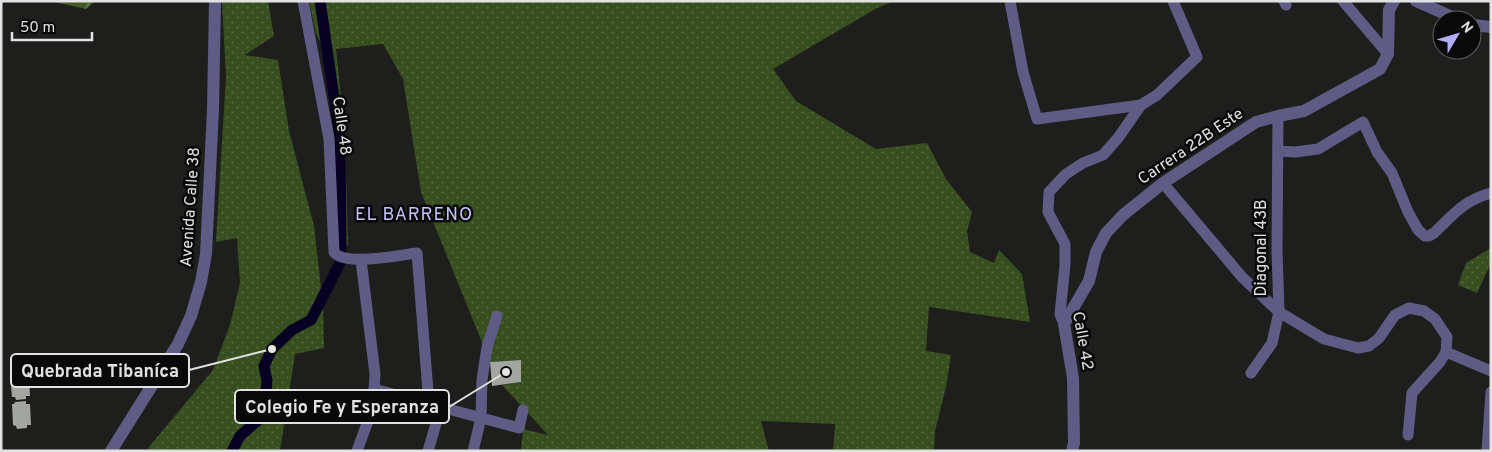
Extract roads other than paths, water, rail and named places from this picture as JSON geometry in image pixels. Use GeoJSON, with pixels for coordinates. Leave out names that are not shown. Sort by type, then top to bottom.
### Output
{"type":"FeatureCollection","features":[{"type":"Feature","properties":{"kind":"street","name":"Avenida Calle 38"},"geometry":{"type":"LineString","coordinates":[[111,451],[178,344],[191,316],[200,282],[207,245],[214,109],[215,1]]}},
{"type":"Feature","properties":{"kind":"street","name":"Calle 48"},"geometry":{"type":"LineString","coordinates":[[303,1],[329,139],[332,248],[341,258],[361,260]]}},
{"type":"Feature","properties":{"kind":"street"},"geometry":{"type":"LineString","coordinates":[[1010,1],[1023,72],[1037,119],[1140,105],[1157,95],[1197,57],[1173,1]]}},
{"type":"Feature","properties":{"kind":"street"},"geometry":{"type":"LineString","coordinates":[[1343,1],[1388,54]]}},
{"type":"Feature","properties":{"kind":"street"},"geometry":{"type":"LineString","coordinates":[[1388,54],[1389,10],[1394,1]]}},
{"type":"Feature","properties":{"kind":"street"},"geometry":{"type":"LineString","coordinates":[[1416,1],[1436,10]]}},
{"type":"Feature","properties":{"kind":"street","name":"Carrera 22B Este"},"geometry":{"type":"LineString","coordinates":[[1064,324],[1089,281],[1096,252],[1106,233],[1123,215],[1163,183],[1256,122],[1304,111],[1380,68],[1388,54]]}},
{"type":"Feature","properties":{"kind":"street","name":"Calle 42"},"geometry":{"type":"LineString","coordinates":[[1072,451],[1074,443],[1073,378],[1064,324],[1060,314],[1065,265],[1064,244],[1048,212],[1049,192],[1066,174],[1083,163],[1103,155],[1118,138],[1140,105]]}},
{"type":"Feature","properties":{"kind":"street","name":"Diagonal 43B"},"geometry":{"type":"LineString","coordinates":[[1251,373],[1272,343],[1279,312],[1277,250],[1278,116]]}},
{"type":"Feature","properties":{"kind":"street"},"geometry":{"type":"LineString","coordinates":[[1278,151],[1295,152],[1318,149],[1363,122],[1377,152],[1392,173],[1408,212],[1418,230],[1425,236],[1434,233],[1462,206],[1478,197],[1491,193]]}},
{"type":"Feature","properties":{"kind":"street"},"geometry":{"type":"LineString","coordinates":[[1163,183],[1242,277],[1279,312],[1324,339],[1358,348],[1369,346],[1379,338],[1395,314],[1409,308],[1424,311],[1435,319],[1447,337],[1446,352],[1440,362],[1412,394],[1408,435]]}},
{"type":"Feature","properties":{"kind":"street"},"geometry":{"type":"LineString","coordinates":[[356,451],[373,407],[375,374],[361,260],[418,253],[429,404]]}},
{"type":"Feature","properties":{"kind":"street"},"geometry":{"type":"LineString","coordinates":[[473,451],[481,418],[482,380],[487,347],[497,316]]}},
{"type":"Feature","properties":{"kind":"street"},"geometry":{"type":"LineString","coordinates":[[1446,352],[1491,372]]}},
{"type":"Feature","properties":{"kind":"street"},"geometry":{"type":"LineString","coordinates":[[374,389],[519,428],[523,410]]}},
{"type":"Feature","properties":{"kind":"street"},"geometry":{"type":"LineString","coordinates":[[1487,451],[1491,392]]}},
{"type":"Feature","properties":{"kind":"street"},"geometry":{"type":"LineString","coordinates":[[428,451],[441,407]]}},
{"type":"Feature","properties":{"kind":"waterway"},"geometry":{"type":"LineString","coordinates":[[320,1],[340,139],[341,250]]}},
{"type":"Feature","properties":{"kind":"waterway"},"geometry":{"type":"LineString","coordinates":[[232,451],[240,436],[264,415],[267,381],[264,366],[272,349],[292,330],[311,320],[340,263]]}},
{"type":"Feature","properties":{"kind":"place","name":"Quebrada Tibaníca"},"geometry":{"type":"Point","coordinates":[272,349]}},
{"type":"Feature","properties":{"kind":"place","name":"Colegio Fe y Esperanza"},"geometry":{"type":"Point","coordinates":[506,372]}},
{"type":"Feature","properties":{"kind":"district","name":"EL BARRENO"},"geometry":{"type":"Point","coordinates":[414,215]}}]}
